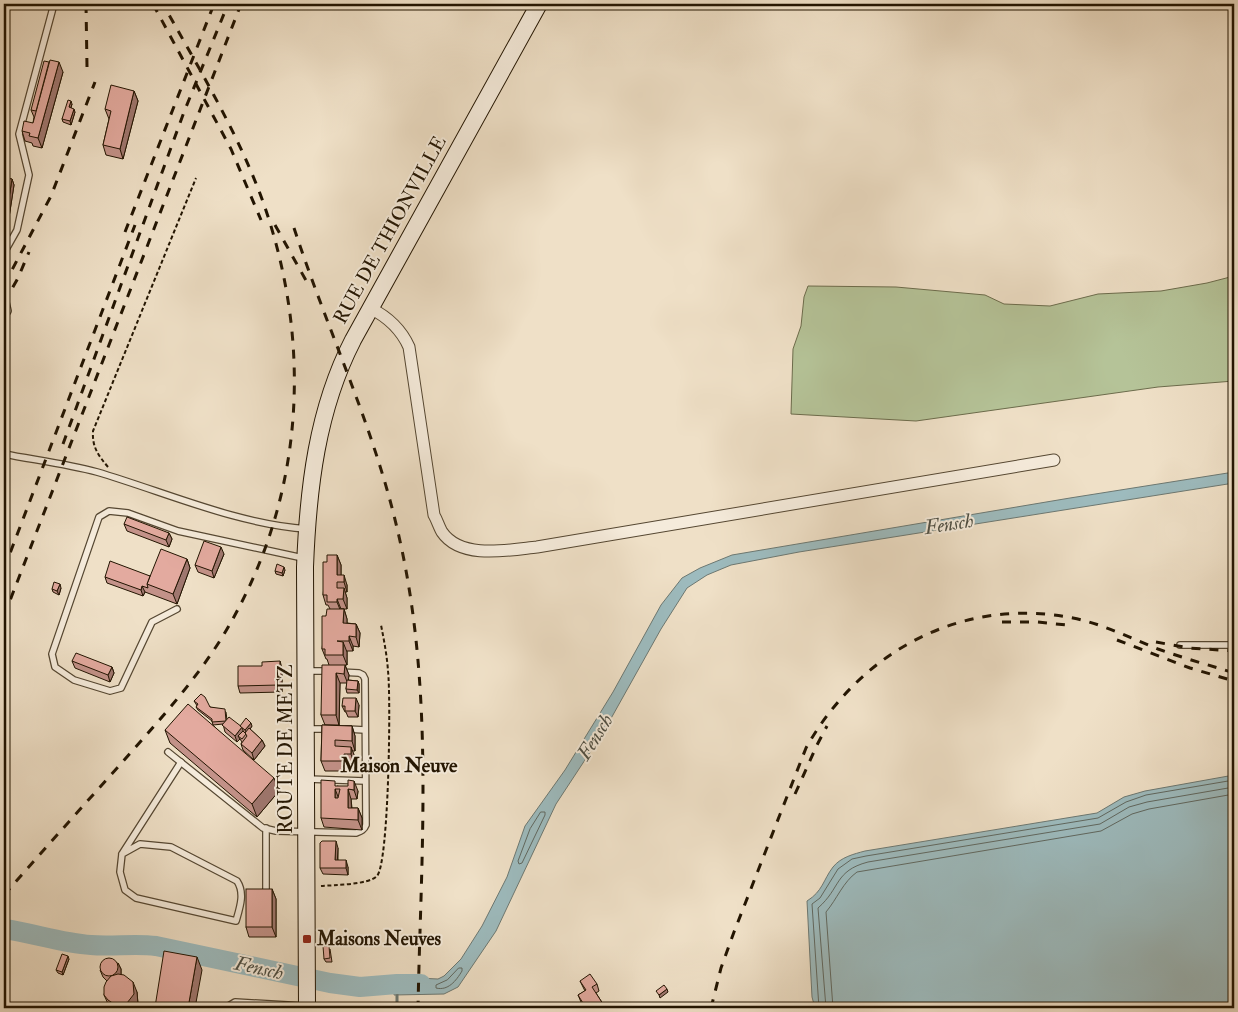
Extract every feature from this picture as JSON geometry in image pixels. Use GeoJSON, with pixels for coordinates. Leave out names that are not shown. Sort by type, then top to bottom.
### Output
{"type":"FeatureCollection","features":[{"type":"Feature","properties":{"kind":"main road","name":"RUE DE THIONVILLE"},"geometry":{"type":"LineString","coordinates":[[311,489],[319,438],[328,401],[346,354],[539,4]]}},
{"type":"Feature","properties":{"kind":"main road","name":"ROUTE DE METZ"},"geometry":{"type":"LineString","coordinates":[[307,1007],[305,559],[306,529],[311,489]]}},
{"type":"Feature","properties":{"kind":"street"},"geometry":{"type":"LineString","coordinates":[[370,308],[396,326],[404,336],[409,347],[434,514],[442,533],[458,546],[475,551],[503,551],[537,547],[1054,460]]}},
{"type":"Feature","properties":{"kind":"lane"},"geometry":{"type":"LineString","coordinates":[[4,253],[17,230],[29,175],[19,134],[54,4]]}},
{"type":"Feature","properties":{"kind":"lane"},"geometry":{"type":"LineString","coordinates":[[4,294],[8,311],[4,317]]}},
{"type":"Feature","properties":{"kind":"lane"},"geometry":{"type":"LineString","coordinates":[[4,454],[95,472],[251,521],[281,527],[306,529]]}},
{"type":"Feature","properties":{"kind":"lane"},"geometry":{"type":"LineString","coordinates":[[177,609],[152,622],[121,688],[110,691],[74,680],[54,667],[52,654],[100,517],[109,511],[128,513],[178,531],[305,559]]}},
{"type":"Feature","properties":{"kind":"lane"},"geometry":{"type":"LineString","coordinates":[[1180,645],[1234,645]]}},
{"type":"Feature","properties":{"kind":"lane"},"geometry":{"type":"LineString","coordinates":[[168,752],[266,828],[276,831],[356,833],[365,829],[365,679],[359,673],[306,671]]}},
{"type":"Feature","properties":{"kind":"lane"},"geometry":{"type":"LineString","coordinates":[[306,728],[365,730]]}},
{"type":"Feature","properties":{"kind":"lane"},"geometry":{"type":"LineString","coordinates":[[122,854],[140,844],[171,847],[237,881],[240,886],[241,903],[236,921],[136,898],[125,890],[120,872],[122,854],[181,762]]}},
{"type":"Feature","properties":{"kind":"lane"},"geometry":{"type":"LineString","coordinates":[[306,779],[365,781]]}},
{"type":"Feature","properties":{"kind":"lane"},"geometry":{"type":"LineString","coordinates":[[266,828],[266,890]]}},
{"type":"Feature","properties":{"kind":"lane"},"geometry":{"type":"LineString","coordinates":[[225,1008],[235,1002],[307,1007]]}},
{"type":"Feature","properties":{"kind":"path"},"geometry":{"type":"LineString","coordinates":[[120,480],[96,454],[92,441],[93,431],[196,178]]}},
{"type":"Feature","properties":{"kind":"path"},"geometry":{"type":"LineString","coordinates":[[307,886],[371,880],[378,876],[382,866],[388,753],[389,672],[381,625]]}},
{"type":"Feature","properties":{"kind":"green space"},"geometry":{"type":"Polygon","coordinates":[[[1234,276],[1234,381],[1158,387],[916,421],[791,414],[793,349],[801,326],[804,297],[808,286],[896,287],[985,295],[1004,304],[1050,306],[1098,294],[1161,291],[1234,276]]]}},
{"type":"Feature","properties":{"kind":"water"},"geometry":{"type":"Polygon","coordinates":[[[1234,472],[1234,483],[799,552],[731,565],[707,575],[687,588],[661,629],[604,731],[556,804],[496,931],[458,987],[444,994],[394,995],[394,977],[438,979],[444,976],[461,959],[482,926],[507,877],[525,826],[565,770],[613,692],[661,605],[682,578],[700,568],[732,555],[1234,472]]]}},
{"type":"Feature","properties":{"kind":"water"},"geometry":{"type":"Polygon","coordinates":[[[1234,775],[1234,1008],[815,1008],[812,997],[807,901],[820,889],[833,867],[844,858],[865,851],[1097,813],[1124,797],[1145,791],[1234,775]]]}},
{"type":"Feature","properties":{"kind":"building"},"geometry":{"type":"Polygon","coordinates":[[[50,60],[59,62],[38,138],[29,136],[30,133],[22,131],[24,121],[33,123],[50,60]]]}},
{"type":"Feature","properties":{"kind":"building"},"geometry":{"type":"Polygon","coordinates":[[[44,61],[49,62],[36,111],[31,110],[44,61]]]}},
{"type":"Feature","properties":{"kind":"building"},"geometry":{"type":"Polygon","coordinates":[[[111,85],[134,91],[120,149],[103,145],[111,111],[105,109],[111,85]]]}},
{"type":"Feature","properties":{"kind":"building"},"geometry":{"type":"Polygon","coordinates":[[[68,100],[71,101],[69,107],[74,109],[70,121],[62,119],[68,100]]]}},
{"type":"Feature","properties":{"kind":"building"},"geometry":{"type":"Polygon","coordinates":[[[4,178],[12,179],[4,230],[4,178]]]}},
{"type":"Feature","properties":{"kind":"building"},"geometry":{"type":"Polygon","coordinates":[[[127,517],[169,533],[166,540],[124,524],[127,517]]]}},
{"type":"Feature","properties":{"kind":"building"},"geometry":{"type":"Polygon","coordinates":[[[204,541],[221,547],[212,571],[195,565],[204,541]]]}},
{"type":"Feature","properties":{"kind":"building"},"geometry":{"type":"Polygon","coordinates":[[[161,549],[187,559],[173,594],[147,584],[161,549]]]}},
{"type":"Feature","properties":{"kind":"building"},"geometry":{"type":"Polygon","coordinates":[[[327,555],[337,555],[337,575],[344,575],[344,582],[337,582],[337,588],[344,588],[343,599],[337,599],[337,602],[327,602],[327,595],[323,595],[323,562],[327,562],[327,555]]]}},
{"type":"Feature","properties":{"kind":"building"},"geometry":{"type":"Polygon","coordinates":[[[110,561],[150,576],[147,584],[148,588],[142,586],[141,590],[105,577],[110,561]]]}},
{"type":"Feature","properties":{"kind":"building"},"geometry":{"type":"Polygon","coordinates":[[[277,564],[284,567],[282,573],[275,571],[277,564]]]}},
{"type":"Feature","properties":{"kind":"building"},"geometry":{"type":"Polygon","coordinates":[[[54,582],[60,584],[57,591],[52,589],[54,582]]]}},
{"type":"Feature","properties":{"kind":"building"},"geometry":{"type":"Polygon","coordinates":[[[327,609],[344,609],[343,623],[356,624],[356,637],[349,636],[349,641],[337,641],[343,642],[343,655],[325,655],[325,649],[322,649],[322,616],[326,616],[327,609]]]}},
{"type":"Feature","properties":{"kind":"building"},"geometry":{"type":"Polygon","coordinates":[[[76,653],[112,667],[108,675],[72,661],[76,653]]]}},
{"type":"Feature","properties":{"kind":"building"},"geometry":{"type":"Polygon","coordinates":[[[280,661],[279,685],[238,686],[238,666],[262,666],[262,662],[280,661]]]}},
{"type":"Feature","properties":{"kind":"building"},"geometry":{"type":"Polygon","coordinates":[[[322,665],[345,665],[344,674],[336,673],[336,715],[321,715],[322,665]]]}},
{"type":"Feature","properties":{"kind":"building"},"geometry":{"type":"Polygon","coordinates":[[[347,680],[358,681],[357,690],[346,689],[347,680]]]}},
{"type":"Feature","properties":{"kind":"building"},"geometry":{"type":"Polygon","coordinates":[[[201,694],[205,697],[210,707],[225,709],[226,721],[212,722],[212,719],[196,707],[198,704],[194,701],[201,694]]]}},
{"type":"Feature","properties":{"kind":"building"},"geometry":{"type":"Polygon","coordinates":[[[343,698],[356,698],[355,711],[345,711],[345,706],[342,706],[343,698]]]}},
{"type":"Feature","properties":{"kind":"building"},"geometry":{"type":"Polygon","coordinates":[[[188,704],[274,778],[252,804],[165,730],[188,704]]]}},
{"type":"Feature","properties":{"kind":"building"},"geometry":{"type":"Polygon","coordinates":[[[229,717],[242,727],[235,736],[222,725],[229,717]]]}},
{"type":"Feature","properties":{"kind":"building"},"geometry":{"type":"Polygon","coordinates":[[[246,718],[251,723],[245,730],[240,726],[246,718]]]}},
{"type":"Feature","properties":{"kind":"building"},"geometry":{"type":"Polygon","coordinates":[[[322,725],[352,726],[352,741],[335,740],[335,746],[351,747],[351,754],[344,754],[344,761],[321,761],[322,725]]]}},
{"type":"Feature","properties":{"kind":"building"},"geometry":{"type":"Polygon","coordinates":[[[249,728],[262,740],[252,753],[241,744],[247,736],[245,733],[249,728]]]}},
{"type":"Feature","properties":{"kind":"building"},"geometry":{"type":"Polygon","coordinates":[[[243,731],[246,734],[242,739],[238,736],[243,731]]]}},
{"type":"Feature","properties":{"kind":"building"},"geometry":{"type":"Polygon","coordinates":[[[321,780],[335,781],[335,786],[348,786],[348,780],[354,781],[354,790],[348,789],[348,808],[358,808],[358,820],[321,818],[321,780]],[[335,789],[335,798],[338,798],[340,789],[335,789]]]}},
{"type":"Feature","properties":{"kind":"building"},"geometry":{"type":"Polygon","coordinates":[[[322,841],[336,841],[335,860],[346,860],[346,868],[320,868],[320,843],[322,841]]]}},
{"type":"Feature","properties":{"kind":"building"},"geometry":{"type":"Polygon","coordinates":[[[246,889],[272,889],[272,927],[246,927],[246,889]]]}},
{"type":"Feature","properties":{"kind":"building"},"geometry":{"type":"Polygon","coordinates":[[[323,946],[329,946],[330,958],[324,959],[323,946]]]}},
{"type":"Feature","properties":{"kind":"building"},"geometry":{"type":"Polygon","coordinates":[[[164,951],[197,957],[188,1008],[148,1008],[149,1006],[155,1007],[164,951]]]}},
{"type":"Feature","properties":{"kind":"building"},"geometry":{"type":"Polygon","coordinates":[[[62,954],[68,956],[62,972],[56,970],[62,954]]]}},
{"type":"Feature","properties":{"kind":"building"},"geometry":{"type":"Polygon","coordinates":[[[109,958],[117,963],[118,967],[113,975],[109,976],[101,971],[100,967],[105,959],[109,958]]]}},
{"type":"Feature","properties":{"kind":"building"},"geometry":{"type":"Polygon","coordinates":[[[590,974],[597,984],[592,987],[603,1004],[597,1008],[586,1008],[578,995],[586,990],[580,981],[590,974]]]}},
{"type":"Feature","properties":{"kind":"building"},"geometry":{"type":"Polygon","coordinates":[[[124,975],[133,982],[134,994],[127,1003],[122,1005],[114,1004],[104,995],[106,982],[111,976],[124,975]]]}},
{"type":"Feature","properties":{"kind":"building"},"geometry":{"type":"Polygon","coordinates":[[[664,985],[667,989],[659,995],[656,991],[664,985]]]}},
{"type":"Feature","properties":{"kind":"building"},"geometry":{"type":"Polygon","coordinates":[[[93,1004],[103,1007],[103,1008],[92,1008],[93,1004]]]}},
{"type":"Feature","properties":{"kind":"waterway","name":"Fensch"},"geometry":{"type":"LineString","coordinates":[[4,929],[80,944],[156,946],[330,983],[360,987],[421,984]]}},
{"type":"Feature","properties":{"kind":"waterway"},"geometry":{"type":"LineString","coordinates":[[397,991],[397,1008]]}},
{"type":"Feature","properties":{"kind":"railway"},"geometry":{"type":"LineString","coordinates":[[86,4],[87,67]]}},
{"type":"Feature","properties":{"kind":"railway"},"geometry":{"type":"LineString","coordinates":[[153,4],[231,149],[261,220]]}},
{"type":"Feature","properties":{"kind":"railway"},"geometry":{"type":"LineString","coordinates":[[4,895],[159,720],[210,656],[249,588],[270,535],[284,480],[292,424],[294,368],[290,311],[279,255],[262,199],[241,149],[163,4]]}},
{"type":"Feature","properties":{"kind":"railway"},"geometry":{"type":"LineString","coordinates":[[125,232],[214,4]]}},
{"type":"Feature","properties":{"kind":"railway"},"geometry":{"type":"LineString","coordinates":[[63,444],[184,112],[228,4]]}},
{"type":"Feature","properties":{"kind":"railway"},"geometry":{"type":"LineString","coordinates":[[4,616],[241,4]]}},
{"type":"Feature","properties":{"kind":"railway"},"geometry":{"type":"LineString","coordinates":[[4,285],[51,196],[95,82]]}},
{"type":"Feature","properties":{"kind":"railway"},"geometry":{"type":"LineString","coordinates":[[4,569],[135,225]]}},
{"type":"Feature","properties":{"kind":"railway"},"geometry":{"type":"LineString","coordinates":[[275,225],[308,284]]}},
{"type":"Feature","properties":{"kind":"railway"},"geometry":{"type":"LineString","coordinates":[[294,228],[363,414],[387,490],[409,587],[417,647],[423,767],[418,1008]]}},
{"type":"Feature","properties":{"kind":"railway"},"geometry":{"type":"LineString","coordinates":[[4,303],[18,278],[29,252]]}},
{"type":"Feature","properties":{"kind":"railway"},"geometry":{"type":"LineString","coordinates":[[711,1008],[721,968],[734,932],[806,748],[828,714],[855,684],[885,659],[918,639],[954,624],[992,616],[1032,613],[1084,621],[1158,649],[1234,673]]}},
{"type":"Feature","properties":{"kind":"railway"},"geometry":{"type":"LineString","coordinates":[[1002,622],[1037,622],[1067,625]]}},
{"type":"Feature","properties":{"kind":"railway"},"geometry":{"type":"LineString","coordinates":[[1117,640],[1190,668],[1234,681]]}},
{"type":"Feature","properties":{"kind":"railway"},"geometry":{"type":"LineString","coordinates":[[1156,642],[1189,648],[1234,651]]}},
{"type":"Feature","properties":{"kind":"railway"},"geometry":{"type":"LineString","coordinates":[[795,794],[827,726]]}},
{"type":"Feature","properties":{"kind":"place","name":"Maisons Neuves"},"geometry":{"type":"Point","coordinates":[307,939]}},
{"type":"Feature","properties":{"kind":"district","name":"Maison Neuve"},"geometry":{"type":"Point","coordinates":[399,765]}}]}
